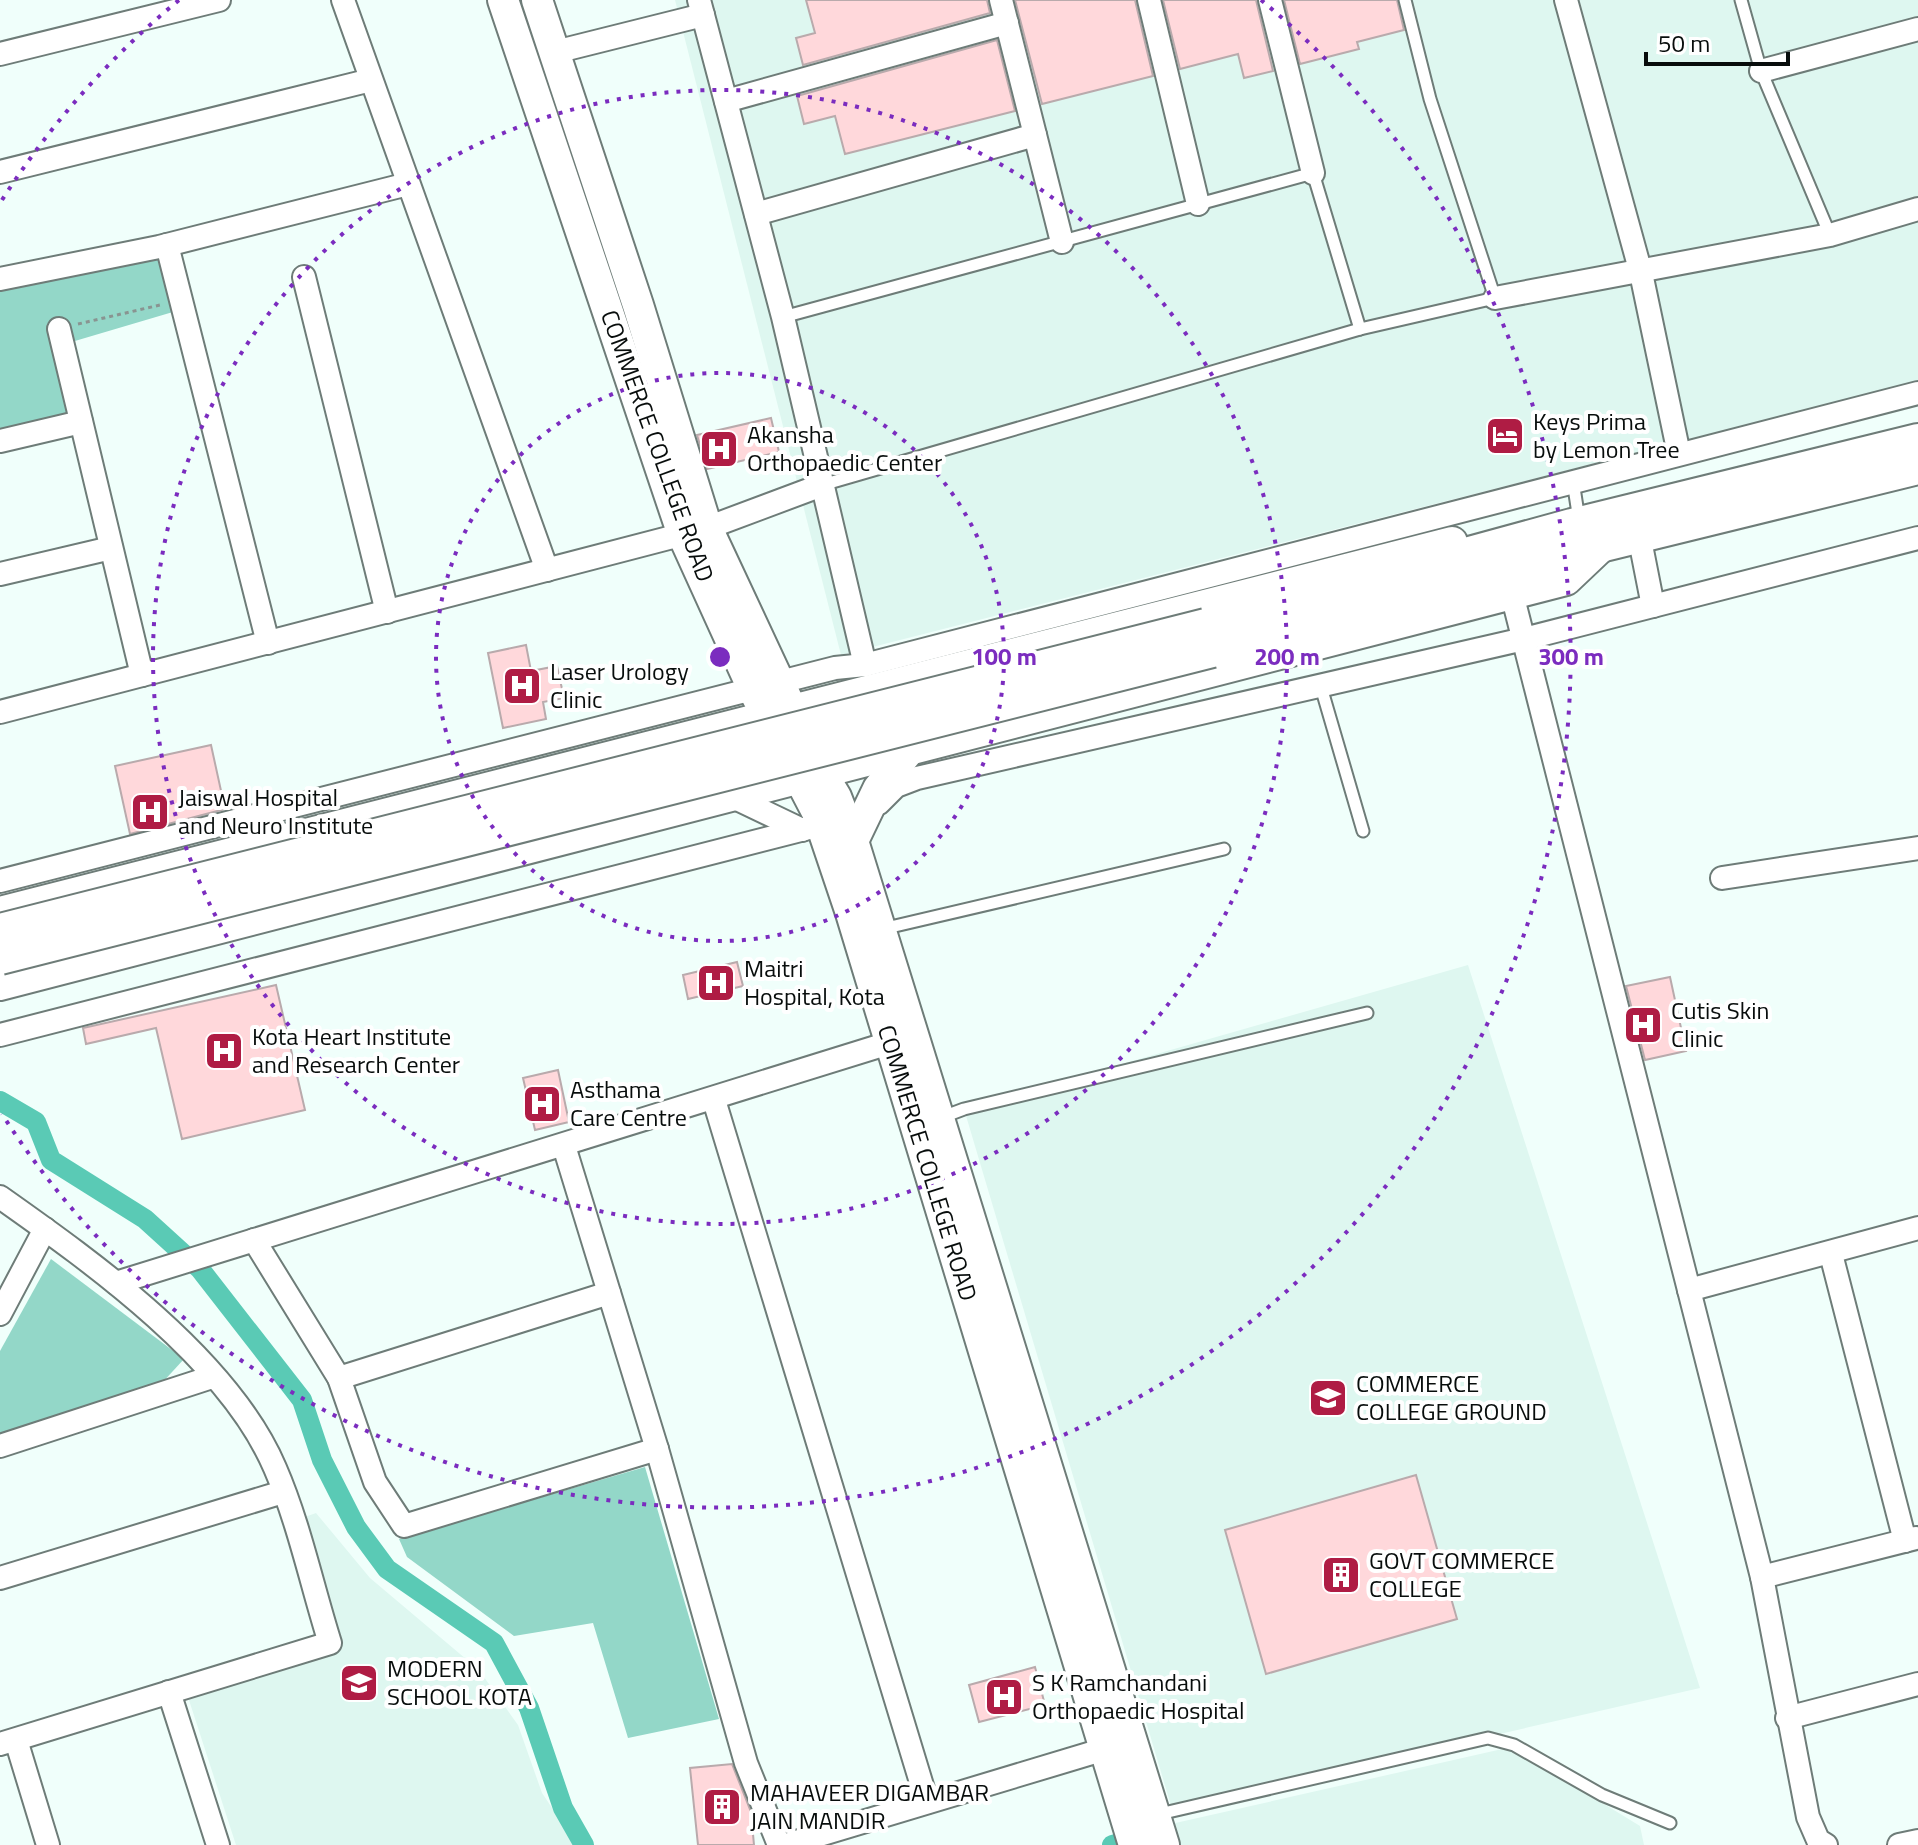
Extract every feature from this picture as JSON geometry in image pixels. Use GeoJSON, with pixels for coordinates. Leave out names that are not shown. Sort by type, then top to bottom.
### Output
{"type":"FeatureCollection","features":[{"type":"Feature","properties":{"kind":"main road"},"geometry":{"type":"LineString","coordinates":[[0,957],[1209,638],[1918,441]]}},
{"type":"Feature","properties":{"kind":"main road"},"geometry":{"type":"LineString","coordinates":[[1585,532],[1639,535],[1918,467]]}},
{"type":"Feature","properties":{"kind":"main road"},"geometry":{"type":"LineString","coordinates":[[0,931],[1209,638]]}},
{"type":"Feature","properties":{"kind":"street"},"geometry":{"type":"LineString","coordinates":[[0,54],[148,9],[219,0]]}},
{"type":"Feature","properties":{"kind":"street"},"geometry":{"type":"LineString","coordinates":[[343,0],[547,570]]}},
{"type":"Feature","properties":{"kind":"street","name":"COMMERCE COLLEGE ROAD"},"geometry":{"type":"LineString","coordinates":[[503,0],[695,532]]}},
{"type":"Feature","properties":{"kind":"street"},"geometry":{"type":"LineString","coordinates":[[537,0],[555,52],[695,532],[810,774],[843,822],[880,930],[902,1039],[938,1119],[1164,1845]]}},
{"type":"Feature","properties":{"kind":"street"},"geometry":{"type":"LineString","coordinates":[[1001,0],[1062,242]]}},
{"type":"Feature","properties":{"kind":"street"},"geometry":{"type":"LineString","coordinates":[[1149,0],[1198,204]]}},
{"type":"Feature","properties":{"kind":"street"},"geometry":{"type":"LineString","coordinates":[[1270,0],[1313,173]]}},
{"type":"Feature","properties":{"kind":"street"},"geometry":{"type":"LineString","coordinates":[[1566,0],[1641,273],[1679,454]]}},
{"type":"Feature","properties":{"kind":"street"},"geometry":{"type":"LineString","coordinates":[[555,52],[701,8],[783,317],[865,665]]}},
{"type":"Feature","properties":{"kind":"street"},"geometry":{"type":"LineString","coordinates":[[726,101],[1007,23]]}},
{"type":"Feature","properties":{"kind":"street"},"geometry":{"type":"LineString","coordinates":[[1761,71],[1918,29]]}},
{"type":"Feature","properties":{"kind":"street"},"geometry":{"type":"LineString","coordinates":[[0,172],[371,80]]}},
{"type":"Feature","properties":{"kind":"street"},"geometry":{"type":"LineString","coordinates":[[756,214],[1035,135]]}},
{"type":"Feature","properties":{"kind":"street"},"geometry":{"type":"LineString","coordinates":[[0,279],[167,245],[408,184]]}},
{"type":"Feature","properties":{"kind":"street"},"geometry":{"type":"LineString","coordinates":[[1495,298],[1641,273],[1830,235],[1918,209]]}},
{"type":"Feature","properties":{"kind":"street"},"geometry":{"type":"LineString","coordinates":[[167,245],[268,643]]}},
{"type":"Feature","properties":{"kind":"street"},"geometry":{"type":"LineString","coordinates":[[304,277],[387,612]]}},
{"type":"Feature","properties":{"kind":"street"},"geometry":{"type":"LineString","coordinates":[[59,329],[142,675]]}},
{"type":"Feature","properties":{"kind":"street"},"geometry":{"type":"LineString","coordinates":[[0,881],[835,668],[865,665],[1918,393]]}},
{"type":"Feature","properties":{"kind":"street"},"geometry":{"type":"LineString","coordinates":[[0,441],[81,422]]}},
{"type":"Feature","properties":{"kind":"street"},"geometry":{"type":"LineString","coordinates":[[0,712],[695,532],[822,485]]}},
{"type":"Feature","properties":{"kind":"street"},"geometry":{"type":"LineString","coordinates":[[0,912],[1544,519],[1585,532],[1566,580],[1513,598],[902,758],[810,774],[0,985]]}},
{"type":"Feature","properties":{"kind":"street"},"geometry":{"type":"LineString","coordinates":[[1639,535],[1653,606]]}},
{"type":"Feature","properties":{"kind":"street"},"geometry":{"type":"LineString","coordinates":[[0,1035],[843,822],[896,786],[917,778],[1321,687],[1522,632],[1653,606],[1918,538]]}},
{"type":"Feature","properties":{"kind":"street"},"geometry":{"type":"LineString","coordinates":[[0,574],[111,548]]}},
{"type":"Feature","properties":{"kind":"street"},"geometry":{"type":"LineString","coordinates":[[1513,598],[1762,1577],[1808,1817],[1821,1843]]}},
{"type":"Feature","properties":{"kind":"street"},"geometry":{"type":"LineString","coordinates":[[690,706],[700,734]]}},
{"type":"Feature","properties":{"kind":"street"},"geometry":{"type":"LineString","coordinates":[[843,822],[902,758]]}},
{"type":"Feature","properties":{"kind":"street"},"geometry":{"type":"LineString","coordinates":[[729,795],[843,822]]}},
{"type":"Feature","properties":{"kind":"street","name":"COMMERCE COLLEGE ROAD"},"geometry":{"type":"LineString","coordinates":[[843,822],[902,1039],[1134,1845]]}},
{"type":"Feature","properties":{"kind":"street"},"geometry":{"type":"LineString","coordinates":[[1722,878],[1918,848]]}},
{"type":"Feature","properties":{"kind":"street"},"geometry":{"type":"LineString","coordinates":[[116,1283],[714,1100],[902,1039]]}},
{"type":"Feature","properties":{"kind":"street"},"geometry":{"type":"LineString","coordinates":[[714,1100],[927,1802]]}},
{"type":"Feature","properties":{"kind":"street"},"geometry":{"type":"LineString","coordinates":[[564,1146],[657,1449],[746,1763],[779,1845]]}},
{"type":"Feature","properties":{"kind":"street"},"geometry":{"type":"LineString","coordinates":[[0,1197],[116,1283],[212,1377],[252,1424],[276,1469],[330,1643],[8,1742],[48,1845]]}},
{"type":"Feature","properties":{"kind":"street"},"geometry":{"type":"LineString","coordinates":[[1689,1290],[1918,1228]]}},
{"type":"Feature","properties":{"kind":"street"},"geometry":{"type":"LineString","coordinates":[[0,1314],[45,1229]]}},
{"type":"Feature","properties":{"kind":"street"},"geometry":{"type":"LineString","coordinates":[[254,1240],[339,1378],[375,1482],[404,1526],[657,1449]]}},
{"type":"Feature","properties":{"kind":"street"},"geometry":{"type":"LineString","coordinates":[[1762,1577],[1912,1539],[1831,1254]]}},
{"type":"Feature","properties":{"kind":"street"},"geometry":{"type":"LineString","coordinates":[[339,1378],[609,1293]]}},
{"type":"Feature","properties":{"kind":"street"},"geometry":{"type":"LineString","coordinates":[[0,1446],[212,1377]]}},
{"type":"Feature","properties":{"kind":"street"},"geometry":{"type":"LineString","coordinates":[[0,1578],[283,1492]]}},
{"type":"Feature","properties":{"kind":"street"},"geometry":{"type":"LineString","coordinates":[[1787,1718],[1918,1684]]}},
{"type":"Feature","properties":{"kind":"street"},"geometry":{"type":"LineString","coordinates":[[169,1692],[218,1845]]}},
{"type":"Feature","properties":{"kind":"street"},"geometry":{"type":"LineString","coordinates":[[786,1845],[1105,1749]]}},
{"type":"Feature","properties":{"kind":"street"},"geometry":{"type":"LineString","coordinates":[[1899,1845],[1918,1841]]}},
{"type":"Feature","properties":{"kind":"lane"},"geometry":{"type":"LineString","coordinates":[[822,485],[1360,329],[1495,298],[1430,99],[1405,0]]}},
{"type":"Feature","properties":{"kind":"lane"},"geometry":{"type":"LineString","coordinates":[[1741,0],[1761,71],[1830,235]]}},
{"type":"Feature","properties":{"kind":"lane"},"geometry":{"type":"LineString","coordinates":[[783,317],[1313,173],[1360,329]]}},
{"type":"Feature","properties":{"kind":"lane"},"geometry":{"type":"LineString","coordinates":[[1573,481],[1585,532]]}},
{"type":"Feature","properties":{"kind":"lane"},"geometry":{"type":"LineString","coordinates":[[1321,687],[1363,831]]}},
{"type":"Feature","properties":{"kind":"lane"},"geometry":{"type":"LineString","coordinates":[[880,930],[1224,849]]}},
{"type":"Feature","properties":{"kind":"lane"},"geometry":{"type":"LineString","coordinates":[[938,1119],[964,1109],[1367,1013]]}},
{"type":"Feature","properties":{"kind":"lane"},"geometry":{"type":"LineString","coordinates":[[1155,1815],[1488,1738],[1502,1739],[1602,1795],[1670,1823]]}},
{"type":"Feature","properties":{"kind":"path"},"geometry":{"type":"LineString","coordinates":[[59,329],[168,303]]}},
{"type":"Feature","properties":{"kind":"shaded area"},"geometry":{"type":"Polygon","coordinates":[[[675,0],[1918,0],[1918,381],[841,655],[675,0]]]}},
{"type":"Feature","properties":{"kind":"shaded area","name":"COMMERCE COLLEGE GROUND"},"geometry":{"type":"Polygon","coordinates":[[[1468,965],[1700,1688],[1172,1809],[964,1109],[1468,965]]]}},
{"type":"Feature","properties":{"kind":"shaded area","name":"MODERN SCHOOL KOTA"},"geometry":{"type":"Polygon","coordinates":[[[316,1513],[370,1578],[479,1670],[518,1725],[542,1793],[577,1845],[236,1845],[188,1697],[342,1648],[302,1518],[316,1513]]]}},
{"type":"Feature","properties":{"kind":"shaded area"},"geometry":{"type":"Polygon","coordinates":[[[1511,1747],[1640,1826],[1644,1845],[1178,1845],[1171,1824],[1511,1747]]]}},
{"type":"Feature","properties":{"kind":"green space"},"geometry":{"type":"Polygon","coordinates":[[[159,247],[183,309],[58,346],[73,418],[0,436],[0,287],[159,247]]]}},
{"type":"Feature","properties":{"kind":"green space"},"geometry":{"type":"Polygon","coordinates":[[[51,1259],[184,1359],[161,1384],[0,1437],[0,1351],[51,1259]]]}},
{"type":"Feature","properties":{"kind":"green space"},"geometry":{"type":"Polygon","coordinates":[[[645,1467],[719,1719],[628,1738],[593,1623],[514,1636],[407,1557],[399,1539],[645,1467]]]}},
{"type":"Feature","properties":{"kind":"building"},"geometry":{"type":"Polygon","coordinates":[[[806,0],[987,0],[990,13],[803,65],[796,38],[815,33],[806,0]]]}},
{"type":"Feature","properties":{"kind":"building"},"geometry":{"type":"Polygon","coordinates":[[[1015,0],[1135,0],[1153,76],[1042,104],[1015,0]]]}},
{"type":"Feature","properties":{"kind":"building"},"geometry":{"type":"Polygon","coordinates":[[[1163,0],[1256,0],[1273,71],[1244,78],[1238,54],[1180,69],[1163,0]]]}},
{"type":"Feature","properties":{"kind":"building"},"geometry":{"type":"Polygon","coordinates":[[[1284,0],[1397,0],[1404,30],[1357,42],[1359,49],[1300,64],[1284,0]]]}},
{"type":"Feature","properties":{"kind":"building"},"geometry":{"type":"Polygon","coordinates":[[[997,40],[1015,111],[845,154],[835,116],[804,124],[797,96],[997,40]]]}},
{"type":"Feature","properties":{"kind":"building"},"geometry":{"type":"Polygon","coordinates":[[[771,418],[779,452],[707,469],[697,435],[771,418]]]}},
{"type":"Feature","properties":{"kind":"building"},"geometry":{"type":"Polygon","coordinates":[[[526,645],[531,671],[557,666],[564,698],[543,702],[546,719],[503,728],[488,653],[526,645]]]}},
{"type":"Feature","properties":{"kind":"building"},"geometry":{"type":"Polygon","coordinates":[[[211,745],[225,809],[130,834],[115,766],[211,745]]]}},
{"type":"Feature","properties":{"kind":"building"},"geometry":{"type":"Polygon","coordinates":[[[737,962],[743,986],[688,999],[683,975],[737,962]]]}},
{"type":"Feature","properties":{"kind":"building"},"geometry":{"type":"Polygon","coordinates":[[[1670,977],[1686,1051],[1645,1060],[1626,986],[1670,977]]]}},
{"type":"Feature","properties":{"kind":"building"},"geometry":{"type":"Polygon","coordinates":[[[276,985],[305,1110],[182,1139],[156,1028],[86,1044],[83,1028],[276,985]]]}},
{"type":"Feature","properties":{"kind":"building"},"geometry":{"type":"Polygon","coordinates":[[[558,1070],[569,1122],[535,1130],[523,1078],[558,1070]]]}},
{"type":"Feature","properties":{"kind":"building","name":"GOVT COMMERCE COLLEGE"},"geometry":{"type":"Polygon","coordinates":[[[1416,1475],[1457,1619],[1266,1674],[1225,1530],[1416,1475]]]}},
{"type":"Feature","properties":{"kind":"building"},"geometry":{"type":"Polygon","coordinates":[[[1035,1667],[1045,1705],[979,1722],[969,1685],[1035,1667]]]}},
{"type":"Feature","properties":{"kind":"building","name":"MAHAVEER DIGAMBAR JAIN MANDIR"},"geometry":{"type":"Polygon","coordinates":[[[732,1764],[751,1812],[754,1845],[698,1845],[690,1768],[732,1764]]]}},
{"type":"Feature","properties":{"kind":"waterway"},"geometry":{"type":"LineString","coordinates":[[0,1101],[36,1122],[51,1160],[145,1219],[200,1269],[302,1400],[322,1460],[356,1527],[387,1569],[494,1643],[529,1708],[563,1808],[584,1845]]}},
{"type":"Feature","properties":{"kind":"waterway"},"geometry":{"type":"LineString","coordinates":[[1112,1845],[1133,1839]]}},
{"type":"Feature","properties":{"kind":"place","name":"Keys Prima by Lemon Tree"},"geometry":{"type":"Point","coordinates":[1505,436]}},
{"type":"Feature","properties":{"kind":"place","name":"Akansha Orthopaedic Center"},"geometry":{"type":"Point","coordinates":[719,449]}},
{"type":"Feature","properties":{"kind":"place","name":"Laser Urology Clinic"},"geometry":{"type":"Point","coordinates":[522,686]}},
{"type":"Feature","properties":{"kind":"place","name":"Jaiswal Hospital and Neuro Institute"},"geometry":{"type":"Point","coordinates":[150,812]}},
{"type":"Feature","properties":{"kind":"place","name":"Maitri Hospital, Kota"},"geometry":{"type":"Point","coordinates":[716,983]}},
{"type":"Feature","properties":{"kind":"place","name":"Cutis Skin Clinic"},"geometry":{"type":"Point","coordinates":[1643,1025]}},
{"type":"Feature","properties":{"kind":"place","name":"Kota Heart Institute and Research Center"},"geometry":{"type":"Point","coordinates":[224,1051]}},
{"type":"Feature","properties":{"kind":"place","name":"Asthama Care Centre"},"geometry":{"type":"Point","coordinates":[542,1104]}},
{"type":"Feature","properties":{"kind":"place","name":"COMMERCE COLLEGE GROUND"},"geometry":{"type":"Point","coordinates":[1328,1398]}},
{"type":"Feature","properties":{"kind":"place","name":"GOVT COMMERCE COLLEGE"},"geometry":{"type":"Point","coordinates":[1341,1575]}},
{"type":"Feature","properties":{"kind":"place","name":"MODERN SCHOOL KOTA"},"geometry":{"type":"Point","coordinates":[359,1683]}},
{"type":"Feature","properties":{"kind":"place","name":"S K Ramchandani Orthopaedic Hospital"},"geometry":{"type":"Point","coordinates":[1004,1697]}},
{"type":"Feature","properties":{"kind":"place","name":"MAHAVEER DIGAMBAR JAIN MANDIR"},"geometry":{"type":"Point","coordinates":[722,1807]}}]}
